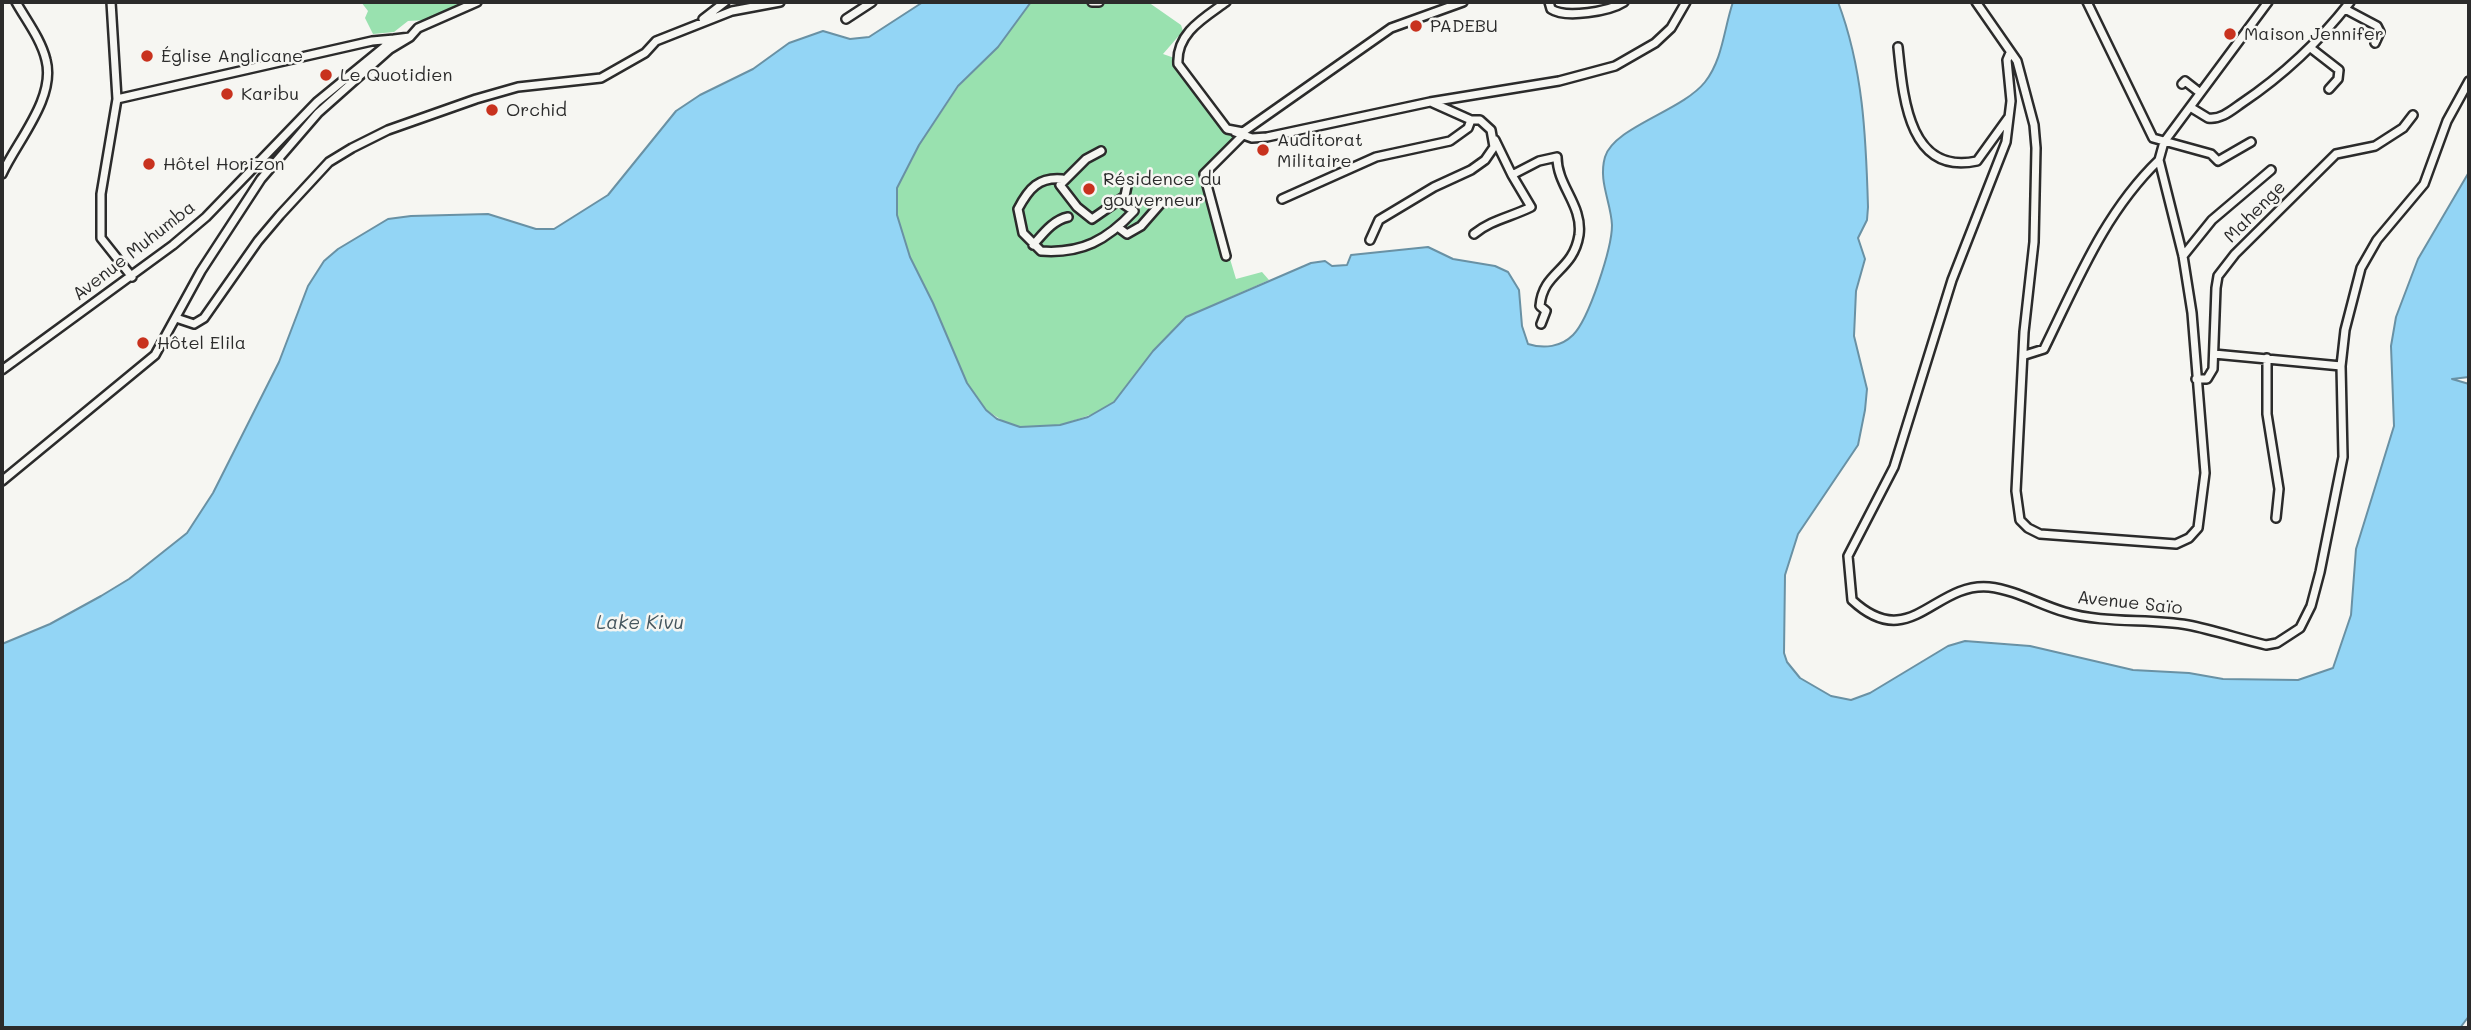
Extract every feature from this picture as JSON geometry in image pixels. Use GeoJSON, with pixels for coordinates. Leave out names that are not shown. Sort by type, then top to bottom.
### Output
{"type":"FeatureCollection","features":[{"type":"Feature","properties":{"kind":"street"},"geometry":{"type":"LineString","coordinates":[[2,174],[41,101],[48,75],[43,49],[16,2]]}},
{"type":"Feature","properties":{"kind":"street"},"geometry":{"type":"LineString","coordinates":[[111,2],[117,99],[101,194],[101,238],[132,277]]}},
{"type":"Feature","properties":{"kind":"street"},"geometry":{"type":"LineString","coordinates":[[2,481],[152,359],[229,224],[291,142],[390,49],[410,37],[418,28],[477,2]]}},
{"type":"Feature","properties":{"kind":"street"},"geometry":{"type":"LineString","coordinates":[[694,26],[725,2]]}},
{"type":"Feature","properties":{"kind":"street"},"geometry":{"type":"LineString","coordinates":[[176,318],[194,324],[204,318],[258,241],[280,215],[329,162],[352,148],[388,130],[486,96],[518,88],[601,78],[645,53],[656,41],[732,11],[780,2]]}},
{"type":"Feature","properties":{"kind":"street"},"geometry":{"type":"LineString","coordinates":[[846,19],[864,10],[872,2]]}},
{"type":"Feature","properties":{"kind":"street"},"geometry":{"type":"LineString","coordinates":[[1092,2],[1099,2]]}},
{"type":"Feature","properties":{"kind":"street"},"geometry":{"type":"LineString","coordinates":[[1226,2],[1185,36],[1177,53],[1178,64],[1227,128],[1242,136],[1267,137],[1430,102],[1559,81],[1615,66],[1655,43],[1671,28],[1686,2]]}},
{"type":"Feature","properties":{"kind":"street"},"geometry":{"type":"LineString","coordinates":[[1235,132],[1250,130],[1391,28],[1463,2]]}},
{"type":"Feature","properties":{"kind":"street"},"geometry":{"type":"LineString","coordinates":[[1549,2],[1551,9],[1560,13],[1602,11],[1624,2]]}},
{"type":"Feature","properties":{"kind":"street"},"geometry":{"type":"LineString","coordinates":[[1976,2],[2021,72],[2036,148],[2034,242],[2017,506],[2020,520],[2040,534],[2176,544],[2189,538],[2198,528],[2205,473],[2203,425],[2196,379],[2192,313],[2183,256],[2159,160],[2164,142],[2268,2]]}},
{"type":"Feature","properties":{"kind":"street"},"geometry":{"type":"LineString","coordinates":[[2087,2],[2153,138],[2211,154],[2218,161],[2251,142]]}},
{"type":"Feature","properties":{"kind":"street"},"geometry":{"type":"LineString","coordinates":[[2190,107],[2208,118],[2224,115],[2280,78],[2312,48],[2348,5],[2377,26],[2380,32],[2375,43]]}},
{"type":"Feature","properties":{"kind":"street"},"geometry":{"type":"LineString","coordinates":[[117,99],[372,41],[410,37]]}},
{"type":"Feature","properties":{"kind":"street","name":"Avenue Muhumba"},"geometry":{"type":"LineString","coordinates":[[2,370],[132,277],[206,217],[289,128],[394,39]]}},
{"type":"Feature","properties":{"kind":"street"},"geometry":{"type":"LineString","coordinates":[[1898,47],[1911,123],[1917,138],[1935,156],[1952,163],[1977,161],[2009,117]]}},
{"type":"Feature","properties":{"kind":"street"},"geometry":{"type":"LineString","coordinates":[[2312,48],[2339,70],[2338,79],[2329,89]]}},
{"type":"Feature","properties":{"kind":"street","name":"Avenue Saïo"},"geometry":{"type":"LineString","coordinates":[[2010,53],[2007,60],[2011,101],[2006,142],[1952,280],[1910,420],[1885,488],[1848,556],[1852,600],[1878,618],[1899,621],[1912,618],[1964,591],[1988,587],[2032,598],[2067,613],[2190,625],[2266,645],[2277,643],[2300,628],[2306,618],[2320,572],[2343,457],[2341,366],[2349,312],[2367,254],[2424,184],[2452,108],[2469,81]]}},
{"type":"Feature","properties":{"kind":"street"},"geometry":{"type":"LineString","coordinates":[[2182,84],[2185,81],[2199,92]]}},
{"type":"Feature","properties":{"kind":"street"},"geometry":{"type":"LineString","coordinates":[[1430,102],[1471,120],[1480,120],[1495,140],[1531,207],[1510,218],[1487,223],[1474,234]]}},
{"type":"Feature","properties":{"kind":"street","name":"Mahenge"},"geometry":{"type":"LineString","coordinates":[[2214,354],[2218,276],[2235,254],[2336,154],[2375,146],[2403,128],[2413,116]]}},
{"type":"Feature","properties":{"kind":"street"},"geometry":{"type":"LineString","coordinates":[[1282,199],[1376,157],[1450,141],[1468,128],[1471,120]]}},
{"type":"Feature","properties":{"kind":"street"},"geometry":{"type":"LineString","coordinates":[[1226,256],[1204,174],[1242,136]]}},
{"type":"Feature","properties":{"kind":"street"},"geometry":{"type":"LineString","coordinates":[[1370,240],[1379,220],[1434,187],[1471,170],[1490,154],[1495,140]]}},
{"type":"Feature","properties":{"kind":"street"},"geometry":{"type":"LineString","coordinates":[[1101,151],[1086,159],[1062,180],[1060,185],[1092,219],[1125,196],[1127,186]]}},
{"type":"Feature","properties":{"kind":"street"},"geometry":{"type":"LineString","coordinates":[[1512,175],[1539,161],[1557,157],[1559,179],[1575,204],[1578,215],[1579,232],[1574,256],[1544,285],[1540,306],[1546,311],[1541,324]]}},
{"type":"Feature","properties":{"kind":"street"},"geometry":{"type":"LineString","coordinates":[[2025,355],[2043,349],[2102,230],[2134,184],[2159,160]]}},
{"type":"Feature","properties":{"kind":"street"},"geometry":{"type":"LineString","coordinates":[[2183,256],[2212,220],[2271,170]]}},
{"type":"Feature","properties":{"kind":"street"},"geometry":{"type":"LineString","coordinates":[[1062,180],[1046,178],[1025,196],[1018,209],[1023,233],[1041,251],[1077,251],[1119,228],[1134,211],[1119,201]]}},
{"type":"Feature","properties":{"kind":"street"},"geometry":{"type":"LineString","coordinates":[[1119,228],[1127,234],[1141,226],[1162,202]]}},
{"type":"Feature","properties":{"kind":"street"},"geometry":{"type":"LineString","coordinates":[[1033,245],[1045,231],[1068,217]]}},
{"type":"Feature","properties":{"kind":"street"},"geometry":{"type":"LineString","coordinates":[[2196,379],[2210,375],[2214,354],[2341,366]]}},
{"type":"Feature","properties":{"kind":"street"},"geometry":{"type":"LineString","coordinates":[[2267,358],[2269,442],[2279,489],[2276,518]]}},
{"type":"Feature","properties":{"kind":"green space"},"geometry":{"type":"Polygon","coordinates":[[[361,2],[466,2],[451,12],[426,20],[408,21],[394,32],[373,34],[365,18],[368,11],[361,2]]]}},
{"type":"Feature","properties":{"kind":"green space"},"geometry":{"type":"Polygon","coordinates":[[[1031,2],[1093,2],[1099,6],[1106,2],[1148,2],[1181,25],[1183,31],[1163,54],[1183,61],[1192,81],[1207,103],[1242,136],[1208,169],[1207,182],[1236,279],[1262,272],[1269,280],[1195,313],[1166,338],[1114,402],[1093,414],[1060,425],[1029,428],[1011,426],[986,410],[967,383],[910,257],[897,215],[897,188],[919,145],[959,86],[998,47],[1031,2]]]}},
{"type":"Feature","properties":{"kind":"water","name":"Lake Kivu"},"geometry":{"type":"Polygon","coordinates":[[[923,2],[1031,2],[998,47],[958,86],[919,145],[897,188],[897,215],[910,257],[967,383],[986,410],[997,419],[1020,427],[1060,425],[1088,417],[1114,402],[1153,351],[1186,317],[1311,263],[1325,261],[1332,266],[1347,265],[1351,255],[1428,247],[1453,259],[1495,266],[1508,272],[1519,290],[1522,326],[1528,344],[1546,347],[1563,342],[1573,335],[1586,314],[1608,250],[1612,225],[1603,166],[1611,146],[1635,128],[1681,102],[1705,82],[1716,63],[1733,2],[1838,2],[1853,52],[1864,128],[1868,207],[1867,220],[1858,238],[1865,259],[1856,291],[1854,336],[1867,389],[1858,445],[1798,534],[1785,575],[1784,653],[1787,662],[1800,678],[1831,696],[1851,700],[1870,693],[1948,646],[1965,641],[2030,646],[2133,670],[2189,673],[2223,679],[2298,680],[2333,668],[2351,615],[2356,549],[2394,426],[2391,346],[2396,317],[2418,259],[2469,172],[2469,377],[2452,379],[2469,384],[2469,1016],[2460,1028],[2,1028],[2,644],[50,624],[101,596],[129,579],[187,533],[213,493],[279,362],[308,286],[324,261],[338,249],[388,219],[488,214],[536,229],[554,229],[608,195],[676,111],[700,95],[753,69],[789,43],[823,31],[850,39],[869,37],[923,2]]]}},
{"type":"Feature","properties":{"kind":"place","name":"PADEBU"},"geometry":{"type":"Point","coordinates":[1416,26]}},
{"type":"Feature","properties":{"kind":"place","name":"Maison Jennifer"},"geometry":{"type":"Point","coordinates":[2230,34]}},
{"type":"Feature","properties":{"kind":"place","name":"Église Anglicane"},"geometry":{"type":"Point","coordinates":[147,56]}},
{"type":"Feature","properties":{"kind":"place","name":"Le Quotidien"},"geometry":{"type":"Point","coordinates":[326,75]}},
{"type":"Feature","properties":{"kind":"place","name":"Karibu"},"geometry":{"type":"Point","coordinates":[227,94]}},
{"type":"Feature","properties":{"kind":"place","name":"Orchid"},"geometry":{"type":"Point","coordinates":[492,110]}},
{"type":"Feature","properties":{"kind":"place","name":"Auditorat Militaire"},"geometry":{"type":"Point","coordinates":[1263,150]}},
{"type":"Feature","properties":{"kind":"place","name":"Hôtel Horizon"},"geometry":{"type":"Point","coordinates":[149,164]}},
{"type":"Feature","properties":{"kind":"place","name":"Résidence du gouverneur"},"geometry":{"type":"Point","coordinates":[1089,189]}},
{"type":"Feature","properties":{"kind":"place","name":"Hôtel Elila"},"geometry":{"type":"Point","coordinates":[143,343]}}]}
